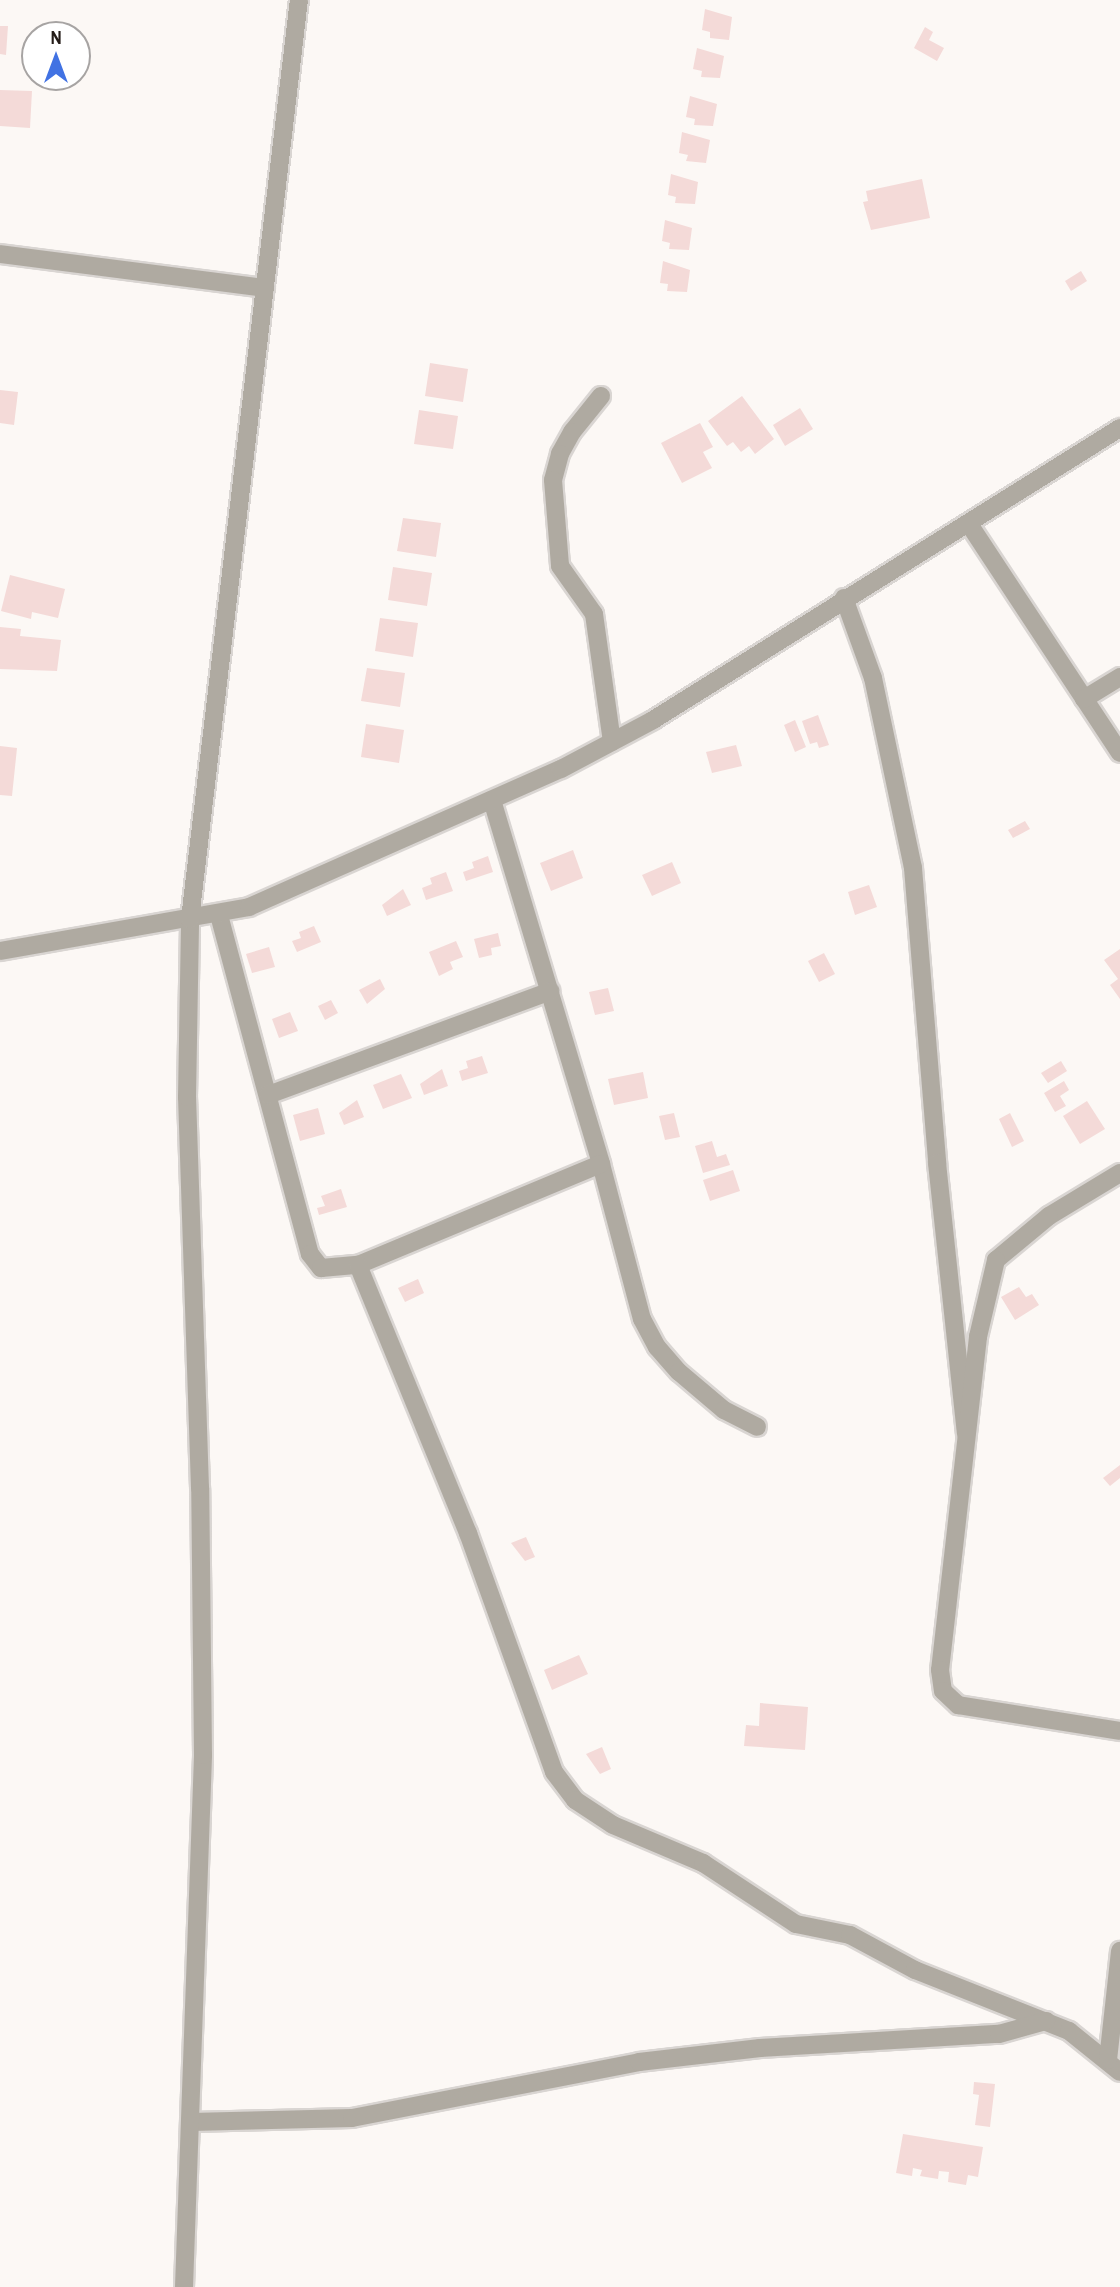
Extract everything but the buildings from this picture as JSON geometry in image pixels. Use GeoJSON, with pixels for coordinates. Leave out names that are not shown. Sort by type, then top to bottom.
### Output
{"type":"FeatureCollection","features":[{"type":"Feature","properties":{"kind":"street"},"geometry":{"type":"LineString","coordinates":[[184,2287],[203,1755],[200,1488],[187,1097],[190,919],[299,0]]}},
{"type":"Feature","properties":{"kind":"street"},"geometry":{"type":"LineString","coordinates":[[0,254],[265,288]]}},
{"type":"Feature","properties":{"kind":"street"},"geometry":{"type":"LineString","coordinates":[[601,396],[572,432],[559,454],[554,480],[560,566],[594,614],[612,741]]}},
{"type":"Feature","properties":{"kind":"street"},"geometry":{"type":"LineString","coordinates":[[0,951],[219,915],[249,907],[364,852],[492,800],[612,741],[969,524],[1120,428]]}},
{"type":"Feature","properties":{"kind":"street"},"geometry":{"type":"LineString","coordinates":[[969,524],[1120,753]]}},
{"type":"Feature","properties":{"kind":"street"},"geometry":{"type":"LineString","coordinates":[[844,598],[873,678],[913,868],[937,1163],[966,1433]]}},
{"type":"Feature","properties":{"kind":"street"},"geometry":{"type":"LineString","coordinates":[[1084,699],[1120,677]]}},
{"type":"Feature","properties":{"kind":"street"},"geometry":{"type":"LineString","coordinates":[[492,800],[601,1164],[629,1280],[657,1347],[724,1410],[757,1427]]}},
{"type":"Feature","properties":{"kind":"street"},"geometry":{"type":"LineString","coordinates":[[219,915],[310,1254],[321,1268],[358,1265],[601,1164]]}},
{"type":"Feature","properties":{"kind":"street"},"geometry":{"type":"LineString","coordinates":[[268,1095],[550,991]]}},
{"type":"Feature","properties":{"kind":"street"},"geometry":{"type":"LineString","coordinates":[[1120,1173],[1040,1222],[996,1259],[983,1304],[944,1615],[940,1670],[943,1692],[958,1705],[1120,1731]]}},
{"type":"Feature","properties":{"kind":"street"},"geometry":{"type":"LineString","coordinates":[[358,1265],[468,1533],[541,1723],[554,1772],[575,1800],[613,1825],[702,1863],[796,1924],[850,1935],[915,1970],[1069,2031],[1114,2066]]}},
{"type":"Feature","properties":{"kind":"street"},"geometry":{"type":"LineString","coordinates":[[1114,2066],[1120,1951]]}},
{"type":"Feature","properties":{"kind":"street"},"geometry":{"type":"LineString","coordinates":[[191,2122],[352,2118],[639,2062],[760,2048],[999,2034],[1046,2021]]}}]}
